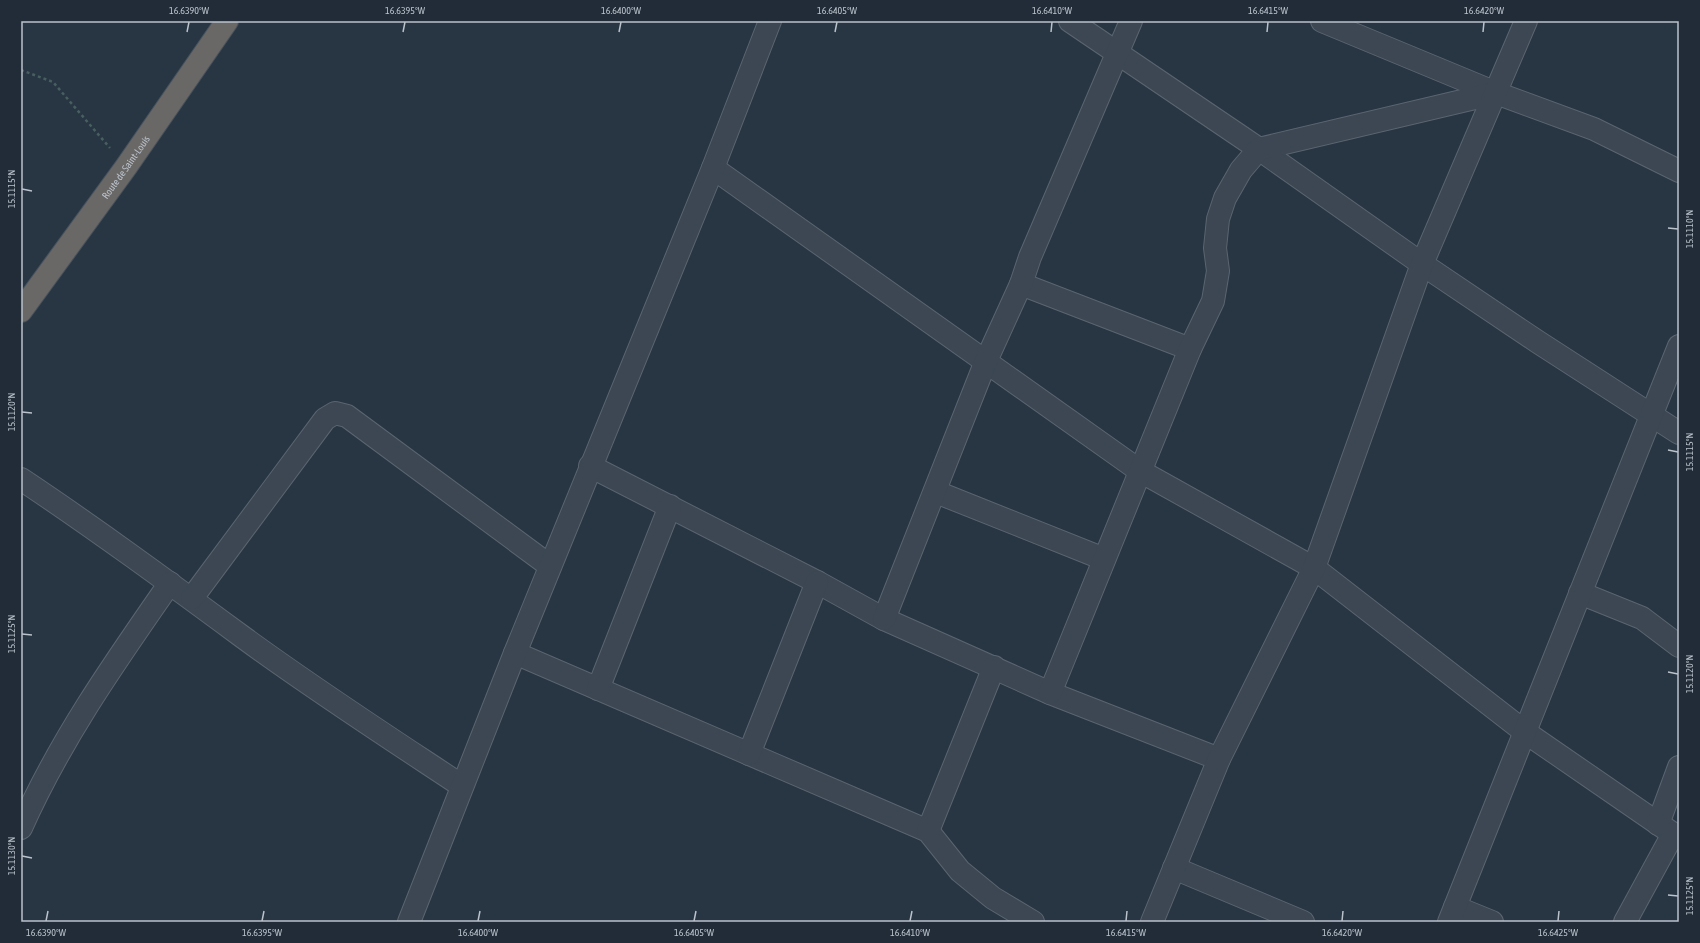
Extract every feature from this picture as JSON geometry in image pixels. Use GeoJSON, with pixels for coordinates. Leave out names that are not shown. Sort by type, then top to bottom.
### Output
{"type":"FeatureCollection","features":[{"type":"Feature","properties":{"kind":"highway","name":"Route de Saint-Louis"},"geometry":{"type":"LineString","coordinates":[[21,311],[126,167],[227,21]]}},
{"type":"Feature","properties":{"kind":"street"},"geometry":{"type":"LineString","coordinates":[[409,922],[590,466],[713,168],[770,21]]}},
{"type":"Feature","properties":{"kind":"street"},"geometry":{"type":"LineString","coordinates":[[1070,21],[1259,149],[1422,264],[1538,342],[1679,433]]}},
{"type":"Feature","properties":{"kind":"street"},"geometry":{"type":"LineString","coordinates":[[884,619],[936,492],[986,361],[1021,284],[1030,256],[1131,21]]}},
{"type":"Feature","properties":{"kind":"street"},"geometry":{"type":"LineString","coordinates":[[1322,21],[1358,28],[1496,93],[1594,129],[1679,171]]}},
{"type":"Feature","properties":{"kind":"street"},"geometry":{"type":"LineString","coordinates":[[1152,922],[1219,759],[1314,568],[1422,264],[1526,21]]}},
{"type":"Feature","properties":{"kind":"street"},"geometry":{"type":"LineString","coordinates":[[1050,693],[1190,349],[1213,301],[1218,271],[1216,241],[1218,219],[1224,198],[1241,170],[1259,149],[1496,93]]}},
{"type":"Feature","properties":{"kind":"street"},"geometry":{"type":"LineString","coordinates":[[713,168],[1140,471],[1314,568],[1525,732],[1670,832]]}},
{"type":"Feature","properties":{"kind":"street"},"geometry":{"type":"LineString","coordinates":[[1021,284],[1190,349]]}},
{"type":"Feature","properties":{"kind":"street"},"geometry":{"type":"LineString","coordinates":[[1492,922],[1452,914],[1679,346]]}},
{"type":"Feature","properties":{"kind":"street"},"geometry":{"type":"LineString","coordinates":[[192,598],[325,419],[335,413],[347,416],[550,566]]}},
{"type":"Feature","properties":{"kind":"street"},"geometry":{"type":"LineString","coordinates":[[590,466],[817,582],[884,619],[1050,693],[1219,759]]}},
{"type":"Feature","properties":{"kind":"street"},"geometry":{"type":"LineString","coordinates":[[21,479],[74,514],[170,584],[192,598],[247,640],[369,725],[462,786]]}},
{"type":"Feature","properties":{"kind":"street"},"geometry":{"type":"LineString","coordinates":[[936,492],[1104,559]]}},
{"type":"Feature","properties":{"kind":"street"},"geometry":{"type":"LineString","coordinates":[[598,689],[670,506]]}},
{"type":"Feature","properties":{"kind":"street"},"geometry":{"type":"LineString","coordinates":[[749,754],[817,582]]}},
{"type":"Feature","properties":{"kind":"street"},"geometry":{"type":"LineString","coordinates":[[21,828],[34,797],[94,693],[170,584]]}},
{"type":"Feature","properties":{"kind":"street"},"geometry":{"type":"LineString","coordinates":[[1580,593],[1642,618],[1679,646]]}},
{"type":"Feature","properties":{"kind":"street"},"geometry":{"type":"LineString","coordinates":[[515,653],[928,832],[960,871],[993,898],[1033,922]]}},
{"type":"Feature","properties":{"kind":"street"},"geometry":{"type":"LineString","coordinates":[[928,832],[994,667]]}},
{"type":"Feature","properties":{"kind":"street"},"geometry":{"type":"LineString","coordinates":[[1625,922],[1670,832],[1679,767]]}},
{"type":"Feature","properties":{"kind":"street"},"geometry":{"type":"LineString","coordinates":[[1174,868],[1303,922]]}},
{"type":"Feature","properties":{"kind":"path"},"geometry":{"type":"LineString","coordinates":[[21,70],[53,82],[126,167]]}}]}
